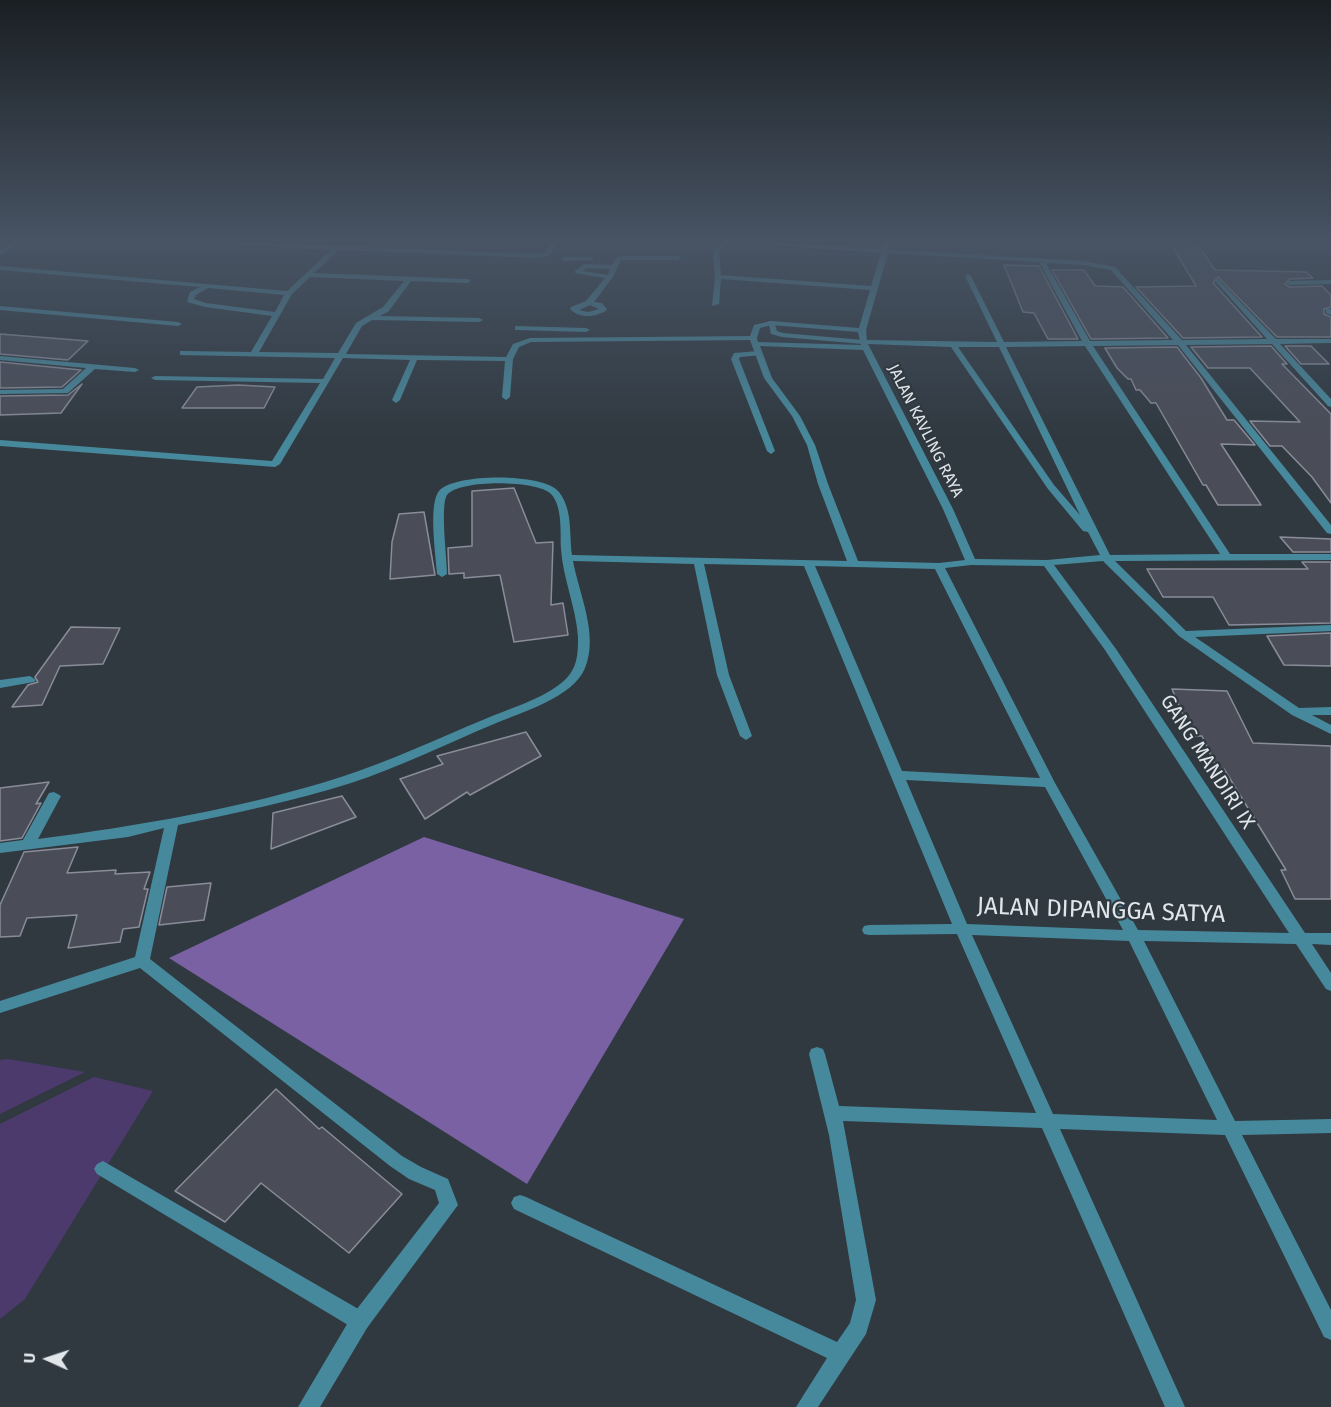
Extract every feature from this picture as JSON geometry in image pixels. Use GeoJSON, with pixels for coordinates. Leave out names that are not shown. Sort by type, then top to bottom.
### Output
{"type":"FeatureCollection","features":[{"type":"Feature","properties":{"kind":"street"},"geometry":{"type":"LineString","coordinates":[[7,309],[178,324]]}},
{"type":"Feature","properties":{"kind":"street"},"geometry":{"type":"LineString","coordinates":[[234,309],[277,314]]}},
{"type":"Feature","properties":{"kind":"street"},"geometry":{"type":"LineString","coordinates":[[254,354],[280,309]]}},
{"type":"Feature","properties":{"kind":"street"},"geometry":{"type":"LineString","coordinates":[[0,443],[274,464],[359,325],[386,309]]}},
{"type":"Feature","properties":{"kind":"street"},"geometry":{"type":"LineString","coordinates":[[575,309],[577,312],[587,314],[603,309]]}},
{"type":"Feature","properties":{"kind":"street","name":"JALAN KAVLING RAYA"},"geometry":{"type":"LineString","coordinates":[[869,309],[862,330],[864,345],[948,509],[971,562]]}},
{"type":"Feature","properties":{"kind":"street"},"geometry":{"type":"LineString","coordinates":[[984,309],[1106,558],[1183,634],[1296,712],[1330,730]]}},
{"type":"Feature","properties":{"kind":"street"},"geometry":{"type":"LineString","coordinates":[[1068,309],[1088,343],[1227,557]]}},
{"type":"Feature","properties":{"kind":"street"},"geometry":{"type":"LineString","coordinates":[[1149,309],[1180,343],[1331,531]]}},
{"type":"Feature","properties":{"kind":"street"},"geometry":{"type":"LineString","coordinates":[[1243,309],[1331,404]]}},
{"type":"Feature","properties":{"kind":"street"},"geometry":{"type":"LineString","coordinates":[[586,334],[587,314]]}},
{"type":"Feature","properties":{"kind":"street"},"geometry":{"type":"LineString","coordinates":[[368,318],[479,321]]}},
{"type":"Feature","properties":{"kind":"street"},"geometry":{"type":"LineString","coordinates":[[854,565],[823,484],[811,445],[796,416],[768,378],[756,345],[757,327],[771,322],[862,330]]}},
{"type":"Feature","properties":{"kind":"street"},"geometry":{"type":"LineString","coordinates":[[771,322],[774,332],[782,335],[864,345]]}},
{"type":"Feature","properties":{"kind":"street"},"geometry":{"type":"LineString","coordinates":[[518,328],[756,345],[1331,341]]}},
{"type":"Feature","properties":{"kind":"street"},"geometry":{"type":"LineString","coordinates":[[506,397],[509,359],[516,346],[530,340],[586,334]]}},
{"type":"Feature","properties":{"kind":"street"},"geometry":{"type":"LineString","coordinates":[[756,345],[737,355],[735,359],[771,451]]}},
{"type":"Feature","properties":{"kind":"street"},"geometry":{"type":"LineString","coordinates":[[953,345],[1051,487],[1082,525],[1093,533]]}},
{"type":"Feature","properties":{"kind":"street"},"geometry":{"type":"LineString","coordinates":[[183,353],[340,354],[509,359]]}},
{"type":"Feature","properties":{"kind":"street"},"geometry":{"type":"LineString","coordinates":[[396,400],[415,356]]}},
{"type":"Feature","properties":{"kind":"street"},"geometry":{"type":"LineString","coordinates":[[0,358],[135,370]]}},
{"type":"Feature","properties":{"kind":"street"},"geometry":{"type":"LineString","coordinates":[[0,392],[64,391],[93,366]]}},
{"type":"Feature","properties":{"kind":"street"},"geometry":{"type":"LineString","coordinates":[[155,378],[325,381]]}},
{"type":"Feature","properties":{"kind":"street"},"geometry":{"type":"LineString","coordinates":[[0,848],[128,832],[252,805],[369,772],[531,704],[569,682],[579,671],[584,635],[567,558],[564,525],[557,496],[546,485],[523,482],[453,485],[441,496],[440,502],[442,574]]}},
{"type":"Feature","properties":{"kind":"street"},"geometry":{"type":"LineString","coordinates":[[1051,487],[1071,487]]}},
{"type":"Feature","properties":{"kind":"street"},"geometry":{"type":"LineString","coordinates":[[567,558],[939,566],[971,562],[1047,563],[1106,558],[1331,556]]}},
{"type":"Feature","properties":{"kind":"street"},"geometry":{"type":"LineString","coordinates":[[698,560],[723,675],[746,736]]}},
{"type":"Feature","properties":{"kind":"street"},"geometry":{"type":"LineString","coordinates":[[808,563],[962,929],[1175,1407]]}},
{"type":"Feature","properties":{"kind":"street","name":"GANG MANDIRI IX"},"geometry":{"type":"LineString","coordinates":[[1047,563],[1110,649],[1331,985]]}},
{"type":"Feature","properties":{"kind":"street"},"geometry":{"type":"LineString","coordinates":[[939,566],[1049,783],[1134,936],[1331,1330]]}},
{"type":"Feature","properties":{"kind":"street"},"geometry":{"type":"LineString","coordinates":[[1183,634],[1331,628]]}},
{"type":"Feature","properties":{"kind":"street"},"geometry":{"type":"LineString","coordinates":[[0,684],[30,680]]}},
{"type":"Feature","properties":{"kind":"street"},"geometry":{"type":"LineString","coordinates":[[1296,712],[1331,711]]}},
{"type":"Feature","properties":{"kind":"street"},"geometry":{"type":"LineString","coordinates":[[897,775],[1049,783]]}},
{"type":"Feature","properties":{"kind":"street"},"geometry":{"type":"LineString","coordinates":[[28,844],[54,796]]}},
{"type":"Feature","properties":{"kind":"street"},"geometry":{"type":"LineString","coordinates":[[142,961],[172,822]]}},
{"type":"Feature","properties":{"kind":"street","name":"JALAN DIPANGGA SATYA"},"geometry":{"type":"LineString","coordinates":[[869,930],[962,929],[1134,936],[1331,939]]}},
{"type":"Feature","properties":{"kind":"street"},"geometry":{"type":"LineString","coordinates":[[0,1007],[142,961]]}},
{"type":"Feature","properties":{"kind":"street"},"geometry":{"type":"LineString","coordinates":[[142,961],[396,1161],[415,1173],[442,1185],[448,1205],[360,1321],[308,1407]]}},
{"type":"Feature","properties":{"kind":"street"},"geometry":{"type":"LineString","coordinates":[[806,1407],[859,1327],[866,1300],[833,1113],[817,1054]]}},
{"type":"Feature","properties":{"kind":"street"},"geometry":{"type":"LineString","coordinates":[[833,1113],[1230,1128],[1331,1126]]}},
{"type":"Feature","properties":{"kind":"street"},"geometry":{"type":"LineString","coordinates":[[103,1170],[360,1321]]}},
{"type":"Feature","properties":{"kind":"street"},"geometry":{"type":"LineString","coordinates":[[520,1203],[841,1354]]}},
{"type":"Feature","properties":{"kind":"shaded area"},"geometry":{"type":"Polygon","coordinates":[[[424,837],[684,919],[527,1184],[169,958],[424,837]]]}},
{"type":"Feature","properties":{"kind":"shaded area"},"geometry":{"type":"Polygon","coordinates":[[[8,1059],[85,1072],[0,1114],[0,1060],[8,1059]]]}},
{"type":"Feature","properties":{"kind":"shaded area"},"geometry":{"type":"Polygon","coordinates":[[[94,1077],[153,1091],[25,1299],[0,1319],[0,1124],[94,1077]]]}},
{"type":"Feature","properties":{"kind":"building"},"geometry":{"type":"Polygon","coordinates":[[[1022,309],[1062,309],[1078,339],[1048,339],[1034,313],[1023,312],[1022,309]]]}},
{"type":"Feature","properties":{"kind":"building"},"geometry":{"type":"Polygon","coordinates":[[[1074,309],[1142,309],[1168,338],[1091,339],[1074,309]]]}},
{"type":"Feature","properties":{"kind":"building"},"geometry":{"type":"Polygon","coordinates":[[[1156,309],[1236,309],[1262,337],[1183,338],[1156,309]]]}},
{"type":"Feature","properties":{"kind":"building"},"geometry":{"type":"Polygon","coordinates":[[[1249,309],[1325,309],[1324,314],[1331,317],[1331,337],[1277,337],[1249,309]]]}},
{"type":"Feature","properties":{"kind":"building"},"geometry":{"type":"Polygon","coordinates":[[[0,334],[88,341],[68,360],[0,354],[0,334]]]}},
{"type":"Feature","properties":{"kind":"building"},"geometry":{"type":"Polygon","coordinates":[[[1271,346],[1287,364],[1282,364],[1331,414],[1331,503],[1312,477],[1282,446],[1270,446],[1250,421],[1300,422],[1250,368],[1208,368],[1191,347],[1271,346]]]}},
{"type":"Feature","properties":{"kind":"building"},"geometry":{"type":"Polygon","coordinates":[[[1285,346],[1311,346],[1329,364],[1301,364],[1285,346]]]}},
{"type":"Feature","properties":{"kind":"building"},"geometry":{"type":"Polygon","coordinates":[[[1177,347],[1201,378],[1227,420],[1234,420],[1255,445],[1221,444],[1261,505],[1218,505],[1206,485],[1203,485],[1156,403],[1151,403],[1140,390],[1136,390],[1131,379],[1128,379],[1117,368],[1105,348],[1177,347]]]}},
{"type":"Feature","properties":{"kind":"building"},"geometry":{"type":"Polygon","coordinates":[[[0,362],[81,370],[62,387],[0,388],[0,362]]]}},
{"type":"Feature","properties":{"kind":"building"},"geometry":{"type":"Polygon","coordinates":[[[82,384],[61,413],[0,415],[0,396],[68,395],[82,384]]]}},
{"type":"Feature","properties":{"kind":"building"},"geometry":{"type":"Polygon","coordinates":[[[238,385],[275,387],[264,408],[182,408],[197,387],[238,385]]]}},
{"type":"Feature","properties":{"kind":"building"},"geometry":{"type":"Polygon","coordinates":[[[514,488],[536,543],[553,542],[551,605],[563,603],[568,635],[514,642],[500,575],[464,578],[464,573],[449,574],[448,548],[472,546],[472,491],[514,488]]]}},
{"type":"Feature","properties":{"kind":"building"},"geometry":{"type":"Polygon","coordinates":[[[424,512],[435,575],[390,579],[392,542],[399,514],[424,512]]]}},
{"type":"Feature","properties":{"kind":"building"},"geometry":{"type":"Polygon","coordinates":[[[1280,537],[1331,539],[1331,552],[1293,552],[1280,537]]]}},
{"type":"Feature","properties":{"kind":"building"},"geometry":{"type":"Polygon","coordinates":[[[1302,562],[1331,562],[1331,623],[1229,625],[1213,597],[1163,597],[1147,569],[1308,569],[1302,562]]]}},
{"type":"Feature","properties":{"kind":"building"},"geometry":{"type":"Polygon","coordinates":[[[71,627],[120,628],[103,664],[60,666],[42,705],[12,707],[28,685],[38,682],[35,677],[71,627]]]}},
{"type":"Feature","properties":{"kind":"building"},"geometry":{"type":"Polygon","coordinates":[[[1331,633],[1331,666],[1284,665],[1267,636],[1331,633]]]}},
{"type":"Feature","properties":{"kind":"building"},"geometry":{"type":"Polygon","coordinates":[[[1172,689],[1227,691],[1253,743],[1331,746],[1331,899],[1295,899],[1281,870],[1286,870],[1224,769],[1217,769],[1202,736],[1192,736],[1172,689]]]}},
{"type":"Feature","properties":{"kind":"building"},"geometry":{"type":"Polygon","coordinates":[[[526,732],[541,756],[470,795],[467,792],[425,819],[400,779],[443,764],[437,756],[526,732]]]}},
{"type":"Feature","properties":{"kind":"building"},"geometry":{"type":"Polygon","coordinates":[[[49,782],[36,804],[41,803],[22,838],[0,841],[0,788],[49,782]]]}},
{"type":"Feature","properties":{"kind":"building"},"geometry":{"type":"Polygon","coordinates":[[[342,796],[356,817],[271,849],[273,813],[342,796]]]}},
{"type":"Feature","properties":{"kind":"building"},"geometry":{"type":"Polygon","coordinates":[[[78,847],[67,873],[116,870],[115,874],[150,872],[144,889],[148,889],[139,927],[123,929],[120,942],[68,948],[77,915],[27,918],[20,936],[0,937],[0,905],[24,852],[78,847]]]}},
{"type":"Feature","properties":{"kind":"building"},"geometry":{"type":"Polygon","coordinates":[[[211,883],[204,920],[159,925],[167,887],[211,883]]]}},
{"type":"Feature","properties":{"kind":"building"},"geometry":{"type":"Polygon","coordinates":[[[276,1089],[319,1129],[322,1127],[402,1194],[349,1253],[261,1183],[225,1222],[175,1191],[276,1089]]]}}]}
